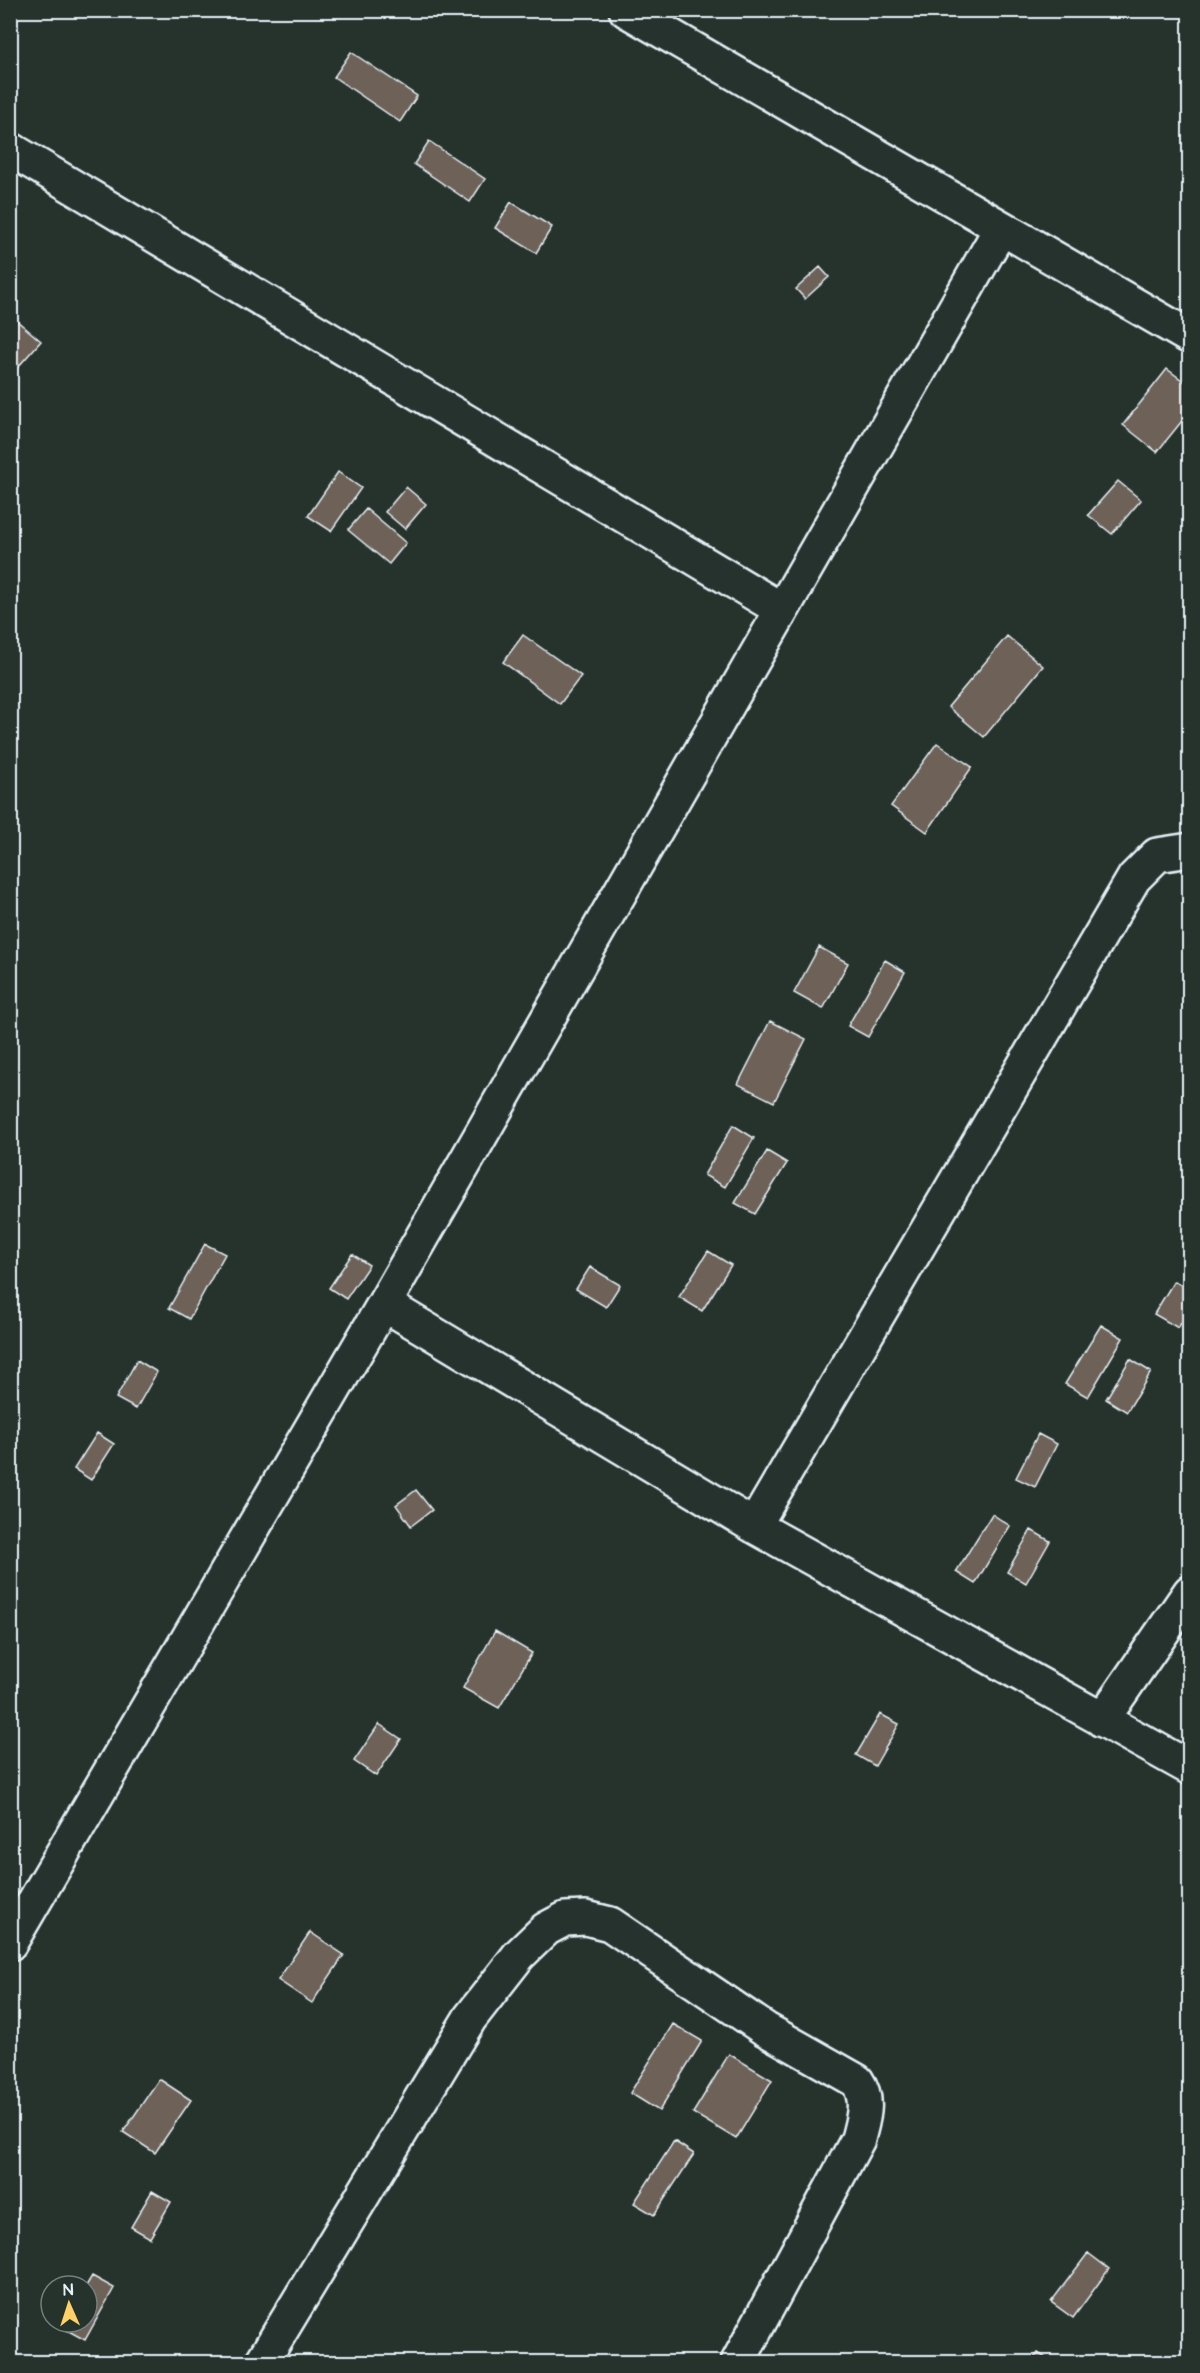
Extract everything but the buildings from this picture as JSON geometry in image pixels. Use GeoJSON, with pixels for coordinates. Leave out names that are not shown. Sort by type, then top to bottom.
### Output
{"type":"FeatureCollection","features":[{"type":"Feature","properties":{"kind":"street"},"geometry":{"type":"LineString","coordinates":[[626,10],[1000,230],[1190,337]]}},
{"type":"Feature","properties":{"kind":"street"},"geometry":{"type":"LineString","coordinates":[[10,149],[782,610]]}},
{"type":"Feature","properties":{"kind":"street"},"geometry":{"type":"LineString","coordinates":[[10,1943],[384,1304],[1000,230]]}},
{"type":"Feature","properties":{"kind":"street"},"geometry":{"type":"LineString","coordinates":[[754,1526],[1134,878],[1157,855],[1190,850]]}},
{"type":"Feature","properties":{"kind":"street"},"geometry":{"type":"LineString","coordinates":[[384,1304],[754,1526],[1190,1768]]}},
{"type":"Feature","properties":{"kind":"street"},"geometry":{"type":"LineString","coordinates":[[1102,1719],[1190,1592]]}},
{"type":"Feature","properties":{"kind":"street"},"geometry":{"type":"LineString","coordinates":[[262,2362],[470,2018],[519,1955],[546,1929],[565,1919],[586,1918],[610,1924],[765,2029],[857,2081],[863,2090],[865,2109],[858,2139],[738,2362]]}}]}
